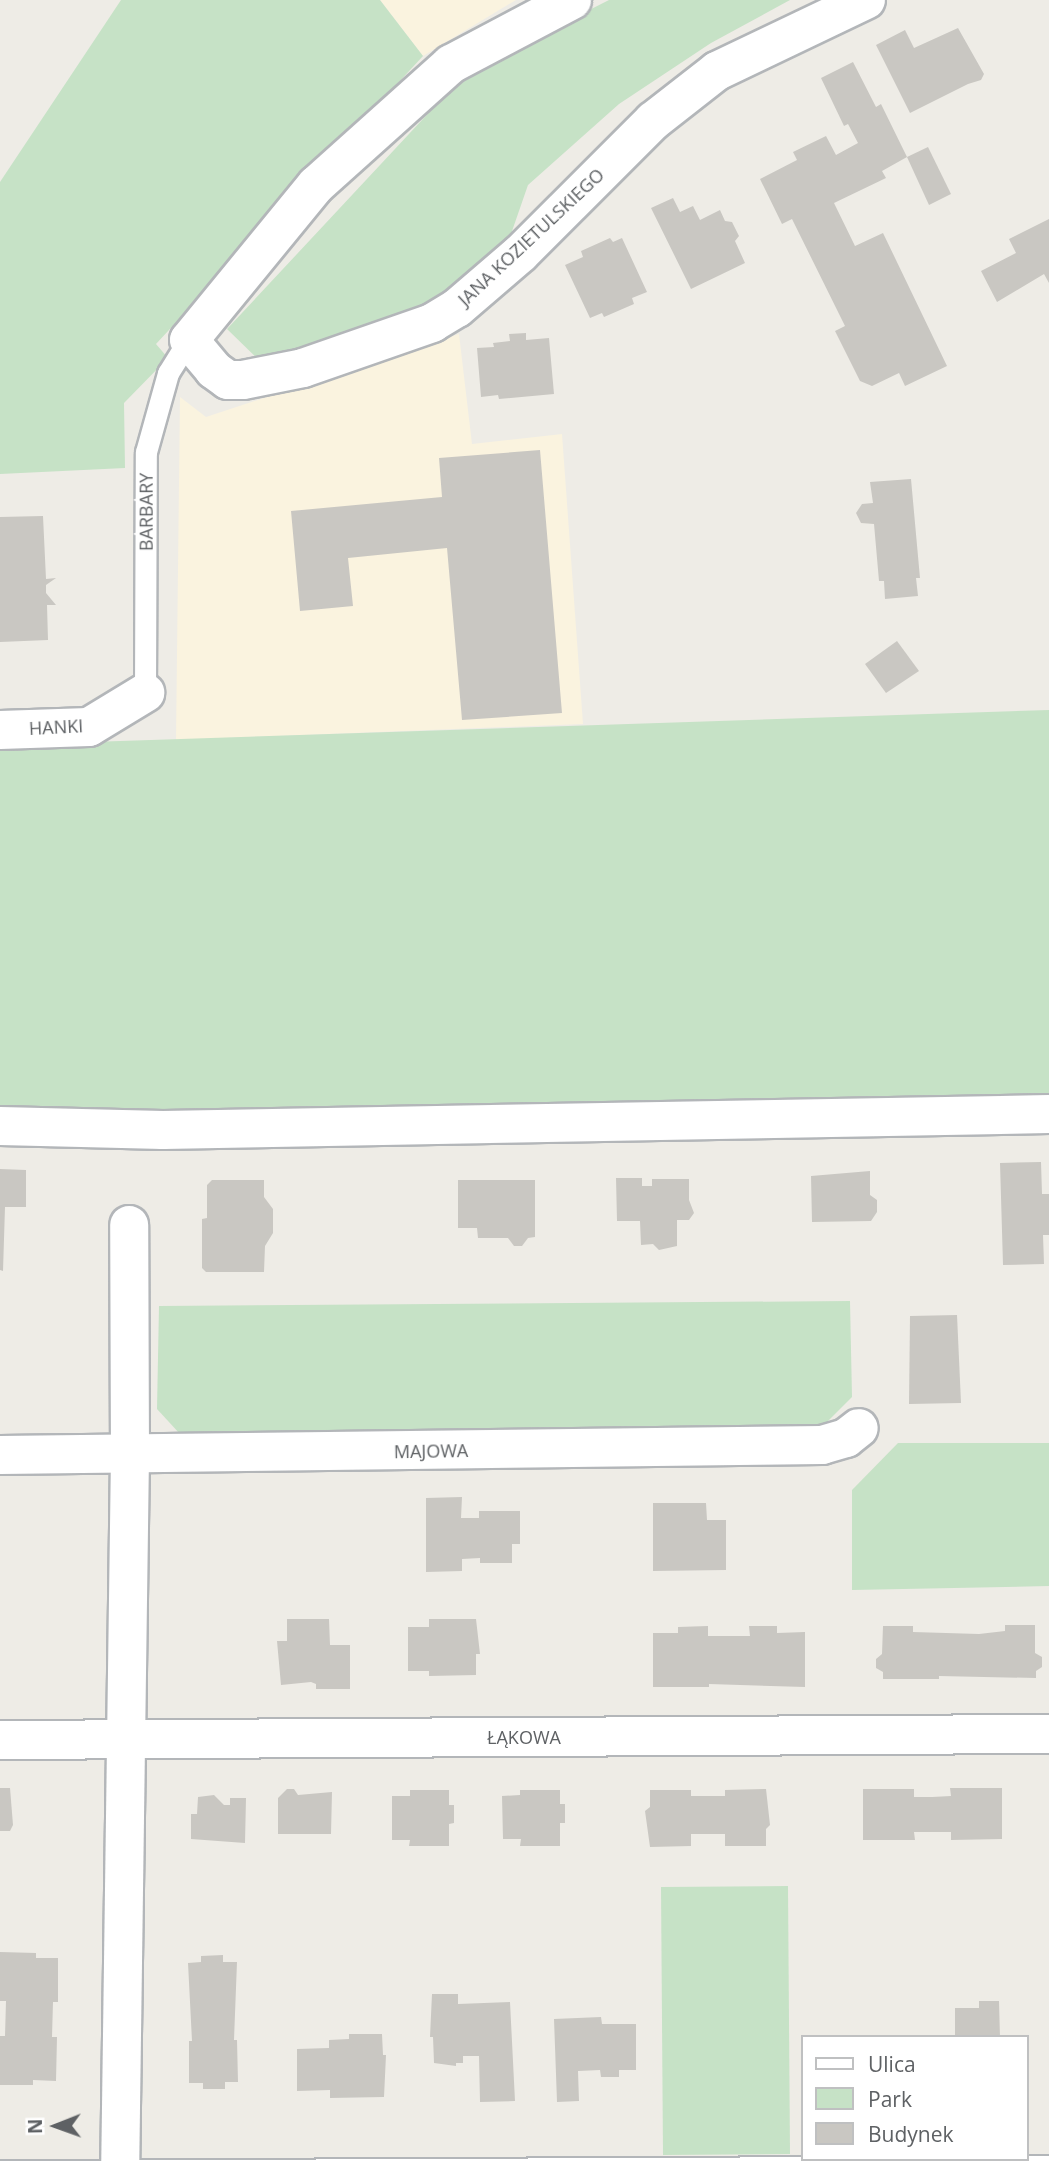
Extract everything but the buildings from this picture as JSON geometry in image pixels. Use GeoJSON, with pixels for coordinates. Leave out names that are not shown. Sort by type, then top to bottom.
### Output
{"type":"FeatureCollection","features":[{"type":"Feature","properties":{"kind":"street"},"geometry":{"type":"LineString","coordinates":[[189,340],[316,185],[450,64],[572,0]]}},
{"type":"Feature","properties":{"kind":"street","name":"JANA KOZIETULSKIEGO"},"geometry":{"type":"LineString","coordinates":[[189,340],[214,370],[228,380],[243,380],[303,368],[432,323],[457,308],[521,253],[653,121],[707,80],[866,0]]}},
{"type":"Feature","properties":{"kind":"street","name":"HANKI"},"geometry":{"type":"LineString","coordinates":[[0,730],[89,727],[145,693]]}},
{"type":"Feature","properties":{"kind":"street"},"geometry":{"type":"LineString","coordinates":[[0,1126],[163,1130],[1049,1114]]}},
{"type":"Feature","properties":{"kind":"street"},"geometry":{"type":"LineString","coordinates":[[120,2180],[130,1455],[129,1225]]}},
{"type":"Feature","properties":{"kind":"street","name":"MAJOWA"},"geometry":{"type":"LineString","coordinates":[[0,1455],[822,1445],[846,1438],[859,1429]]}},
{"type":"Feature","properties":{"kind":"street","name":"ŁĄKOWA"},"geometry":{"type":"LineString","coordinates":[[0,1740],[1049,1734]]}},
{"type":"Feature","properties":{"kind":"street"},"geometry":{"type":"LineString","coordinates":[[0,2180],[1049,2175]]}},
{"type":"Feature","properties":{"kind":"lane","name":"BARBARY"},"geometry":{"type":"LineString","coordinates":[[145,693],[146,452],[168,373],[189,340]]}},
{"type":"Feature","properties":{"kind":"shaded area"},"geometry":{"type":"Polygon","coordinates":[[[380,0],[516,0],[423,56],[380,0]]]}},
{"type":"Feature","properties":{"kind":"shaded area"},"geometry":{"type":"Polygon","coordinates":[[[459,334],[472,444],[562,434],[583,724],[176,740],[180,397],[206,417],[459,334]]]}},
{"type":"Feature","properties":{"kind":"green space"},"geometry":{"type":"Polygon","coordinates":[[[121,0],[380,0],[423,56],[156,344],[168,358],[124,403],[125,468],[0,474],[0,182],[121,0]]]}},
{"type":"Feature","properties":{"kind":"green space"},"geometry":{"type":"Polygon","coordinates":[[[609,0],[790,0],[711,43],[619,104],[528,185],[511,234],[443,303],[262,363],[227,329],[450,90],[542,34],[609,0]]]}},
{"type":"Feature","properties":{"kind":"green space"},"geometry":{"type":"Polygon","coordinates":[[[1049,710],[1049,1099],[162,1112],[0,1109],[0,745],[1049,710]]]}},
{"type":"Feature","properties":{"kind":"green space"},"geometry":{"type":"Polygon","coordinates":[[[850,1301],[852,1397],[821,1428],[180,1434],[157,1409],[159,1306],[850,1301]]]}},
{"type":"Feature","properties":{"kind":"green space"},"geometry":{"type":"Polygon","coordinates":[[[898,1443],[1049,1443],[1049,1586],[852,1590],[852,1490],[898,1443]]]}},
{"type":"Feature","properties":{"kind":"green space"},"geometry":{"type":"Polygon","coordinates":[[[788,1886],[790,2154],[663,2155],[661,1887],[788,1886]]]}}]}
